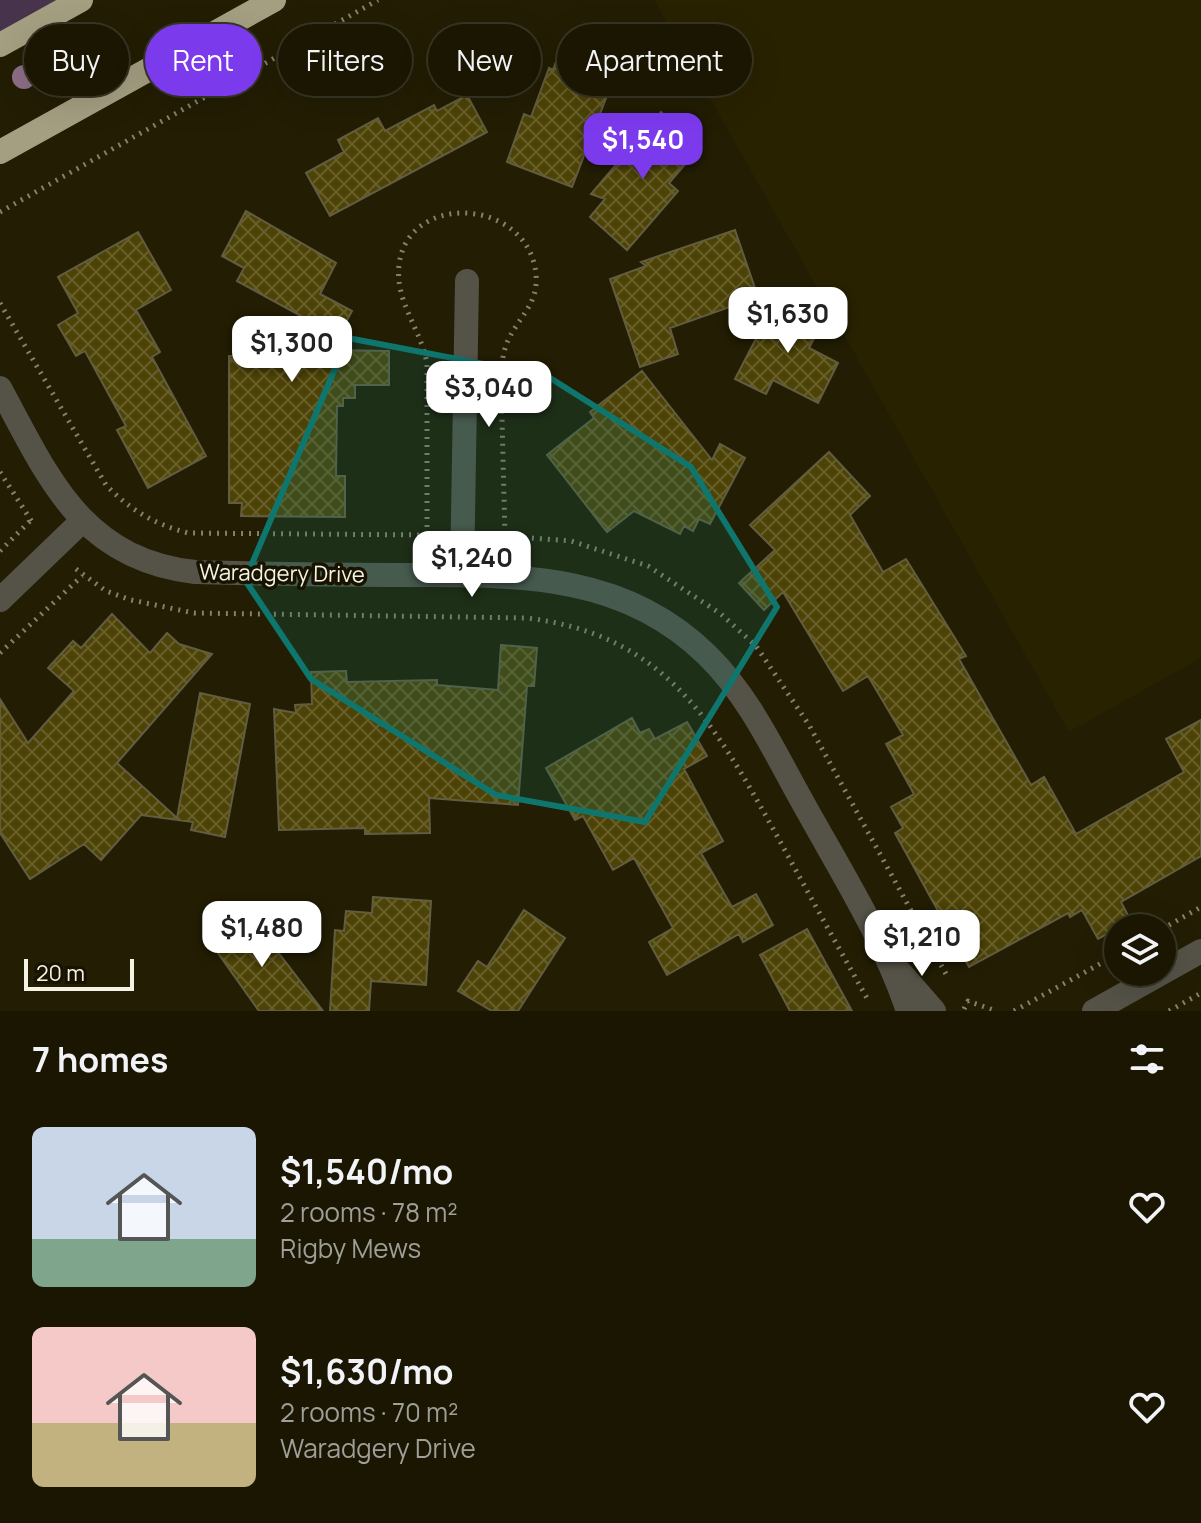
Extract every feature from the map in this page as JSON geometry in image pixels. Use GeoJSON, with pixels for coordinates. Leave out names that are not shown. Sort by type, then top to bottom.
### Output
{"type":"FeatureCollection","features":[{"type":"Feature","properties":{"kind":"highway"},"geometry":{"type":"LineString","coordinates":[[0,45],[81,0]]}},
{"type":"Feature","properties":{"kind":"highway"},"geometry":{"type":"LineString","coordinates":[[0,152],[274,0]]}},
{"type":"Feature","properties":{"kind":"street"},"geometry":{"type":"LineString","coordinates":[[462,575],[467,281]]}},
{"type":"Feature","properties":{"kind":"street","name":"Waradgery Drive"},"geometry":{"type":"LineString","coordinates":[[0,388],[39,458],[81,522],[134,558],[165,568],[277,575],[536,578],[589,587],[653,615],[706,654],[755,717],[891,961],[908,1011]]}},
{"type":"Feature","properties":{"kind":"street"},"geometry":{"type":"LineString","coordinates":[[0,600],[81,522]]}},
{"type":"Feature","properties":{"kind":"street"},"geometry":{"type":"LineString","coordinates":[[1094,1011],[1201,951]]}},
{"type":"Feature","properties":{"kind":"street","name":"Waradgery Drive"},"geometry":{"type":"LineString","coordinates":[[891,961],[934,1011]]}},
{"type":"Feature","properties":{"kind":"path"},"geometry":{"type":"LineString","coordinates":[[0,212],[378,0]]}},
{"type":"Feature","properties":{"kind":"path"},"geometry":{"type":"LineString","coordinates":[[0,303],[106,485],[121,500],[157,524],[203,534],[427,535]]}},
{"type":"Feature","properties":{"kind":"path"},"geometry":{"type":"LineString","coordinates":[[0,472],[30,521],[0,551]]}},
{"type":"Feature","properties":{"kind":"path"},"geometry":{"type":"LineString","coordinates":[[0,653],[82,576],[131,600],[194,613],[526,618],[555,622],[614,641],[650,661],[679,686],[723,741],[874,1011]]}},
{"type":"Feature","properties":{"kind":"path"},"geometry":{"type":"LineString","coordinates":[[1176,921],[1201,907]]}},
{"type":"Feature","properties":{"kind":"path"},"geometry":{"type":"LineString","coordinates":[[1014,1011],[1104,962]]}},
{"type":"Feature","properties":{"kind":"path"},"geometry":{"type":"LineString","coordinates":[[1169,1011],[1201,993]]}},
{"type":"Feature","properties":{"kind":"path"},"geometry":{"type":"LineString","coordinates":[[963,1009],[968,1001],[996,1011]]}},
{"type":"Feature","properties":{"kind":"highlighted area"},"geometry":{"type":"Polygon","coordinates":[[[348,338],[547,376],[691,467],[777,607],[645,822],[496,795],[311,679],[245,580],[348,338]]]}},
{"type":"Feature","properties":{"kind":"shaded area"},"geometry":{"type":"Polygon","coordinates":[[[0,0],[81,0],[38,24],[24,24],[24,32],[0,45],[0,0]]]}},
{"type":"Feature","properties":{"kind":"shaded area"},"geometry":{"type":"Polygon","coordinates":[[[654,0],[1201,0],[1201,658],[1069,732],[708,96],[752,96],[752,24],[668,24],[654,0]]]}},
{"type":"Feature","properties":{"kind":"building"},"geometry":{"type":"Polygon","coordinates":[[[557,59],[557,96],[607,96],[572,187],[507,162],[524,114],[531,117],[549,68],[553,70],[557,59]]]}},
{"type":"Feature","properties":{"kind":"building"},"geometry":{"type":"Polygon","coordinates":[[[468,96],[487,132],[330,216],[306,173],[344,152],[338,140],[378,118],[385,131],[434,105],[437,111],[468,96]]]}},
{"type":"Feature","properties":{"kind":"building"},"geometry":{"type":"Polygon","coordinates":[[[661,112],[700,147],[669,183],[678,191],[627,250],[590,217],[605,199],[591,194],[661,112]]]}},
{"type":"Feature","properties":{"kind":"building"},"geometry":{"type":"Polygon","coordinates":[[[246,211],[336,263],[320,294],[352,311],[331,350],[389,351],[389,385],[355,385],[355,398],[343,398],[343,406],[337,406],[336,476],[345,476],[345,517],[241,516],[242,503],[229,503],[229,356],[283,356],[303,317],[237,281],[244,268],[222,256],[246,211]]]}},
{"type":"Feature","properties":{"kind":"building"},"geometry":{"type":"Polygon","coordinates":[[[735,230],[758,297],[670,328],[678,354],[640,367],[610,279],[646,266],[641,262],[735,230]]]}},
{"type":"Feature","properties":{"kind":"building"},"geometry":{"type":"Polygon","coordinates":[[[138,232],[171,290],[136,310],[160,352],[152,357],[206,456],[148,488],[117,430],[126,426],[85,351],[76,356],[58,325],[78,313],[58,277],[138,232]]]}},
{"type":"Feature","properties":{"kind":"building"},"geometry":{"type":"Polygon","coordinates":[[[777,298],[823,322],[809,348],[838,363],[818,403],[773,380],[766,394],[735,379],[777,298]]]}},
{"type":"Feature","properties":{"kind":"building"},"geometry":{"type":"Polygon","coordinates":[[[642,371],[712,460],[720,444],[745,458],[710,524],[699,519],[693,531],[684,526],[680,534],[634,511],[607,532],[547,455],[594,418],[590,412],[642,371]]]}},
{"type":"Feature","properties":{"kind":"building"},"geometry":{"type":"Polygon","coordinates":[[[829,452],[870,496],[850,515],[883,572],[906,559],[966,656],[959,659],[1031,785],[1044,777],[1076,834],[1184,772],[1166,739],[1201,720],[1201,856],[1121,902],[1127,914],[1104,914],[1104,936],[1098,939],[1082,910],[1070,917],[1068,913],[969,967],[895,833],[903,828],[891,807],[914,794],[886,744],[903,735],[868,676],[843,691],[783,592],[764,610],[739,583],[775,550],[750,525],[829,452]]]}},
{"type":"Feature","properties":{"kind":"building"},"geometry":{"type":"Polygon","coordinates":[[[112,614],[150,653],[167,633],[179,644],[212,654],[117,763],[177,818],[200,693],[250,704],[225,837],[191,830],[193,822],[141,815],[101,860],[84,844],[30,879],[0,833],[0,699],[28,743],[74,691],[48,668],[73,641],[81,648],[112,614]]]}},
{"type":"Feature","properties":{"kind":"building"},"geometry":{"type":"Polygon","coordinates":[[[501,645],[537,648],[534,686],[527,686],[518,805],[429,798],[430,833],[365,834],[365,828],[279,830],[274,709],[296,713],[295,705],[312,704],[311,672],[346,671],[347,682],[437,680],[437,685],[498,690],[501,645]]]}},
{"type":"Feature","properties":{"kind":"building"},"geometry":{"type":"Polygon","coordinates":[[[632,718],[640,733],[649,729],[655,739],[687,722],[707,756],[684,769],[723,841],[701,853],[732,907],[756,894],[773,925],[743,942],[739,934],[667,975],[649,942],[673,928],[634,858],[613,870],[583,816],[575,820],[546,768],[632,718]]]}},
{"type":"Feature","properties":{"kind":"building"},"geometry":{"type":"Polygon","coordinates":[[[373,897],[431,901],[426,985],[371,981],[369,1011],[330,1011],[335,930],[344,931],[346,911],[372,913],[373,897]]]}},
{"type":"Feature","properties":{"kind":"building"},"geometry":{"type":"Polygon","coordinates":[[[524,910],[565,938],[518,1011],[492,1011],[458,991],[478,961],[487,967],[524,910]]]}},
{"type":"Feature","properties":{"kind":"building"},"geometry":{"type":"Polygon","coordinates":[[[248,913],[323,1011],[259,1011],[210,942],[248,913]]]}},
{"type":"Feature","properties":{"kind":"building"},"geometry":{"type":"Polygon","coordinates":[[[807,929],[852,1011],[790,1011],[760,955],[807,929]]]}}]}
